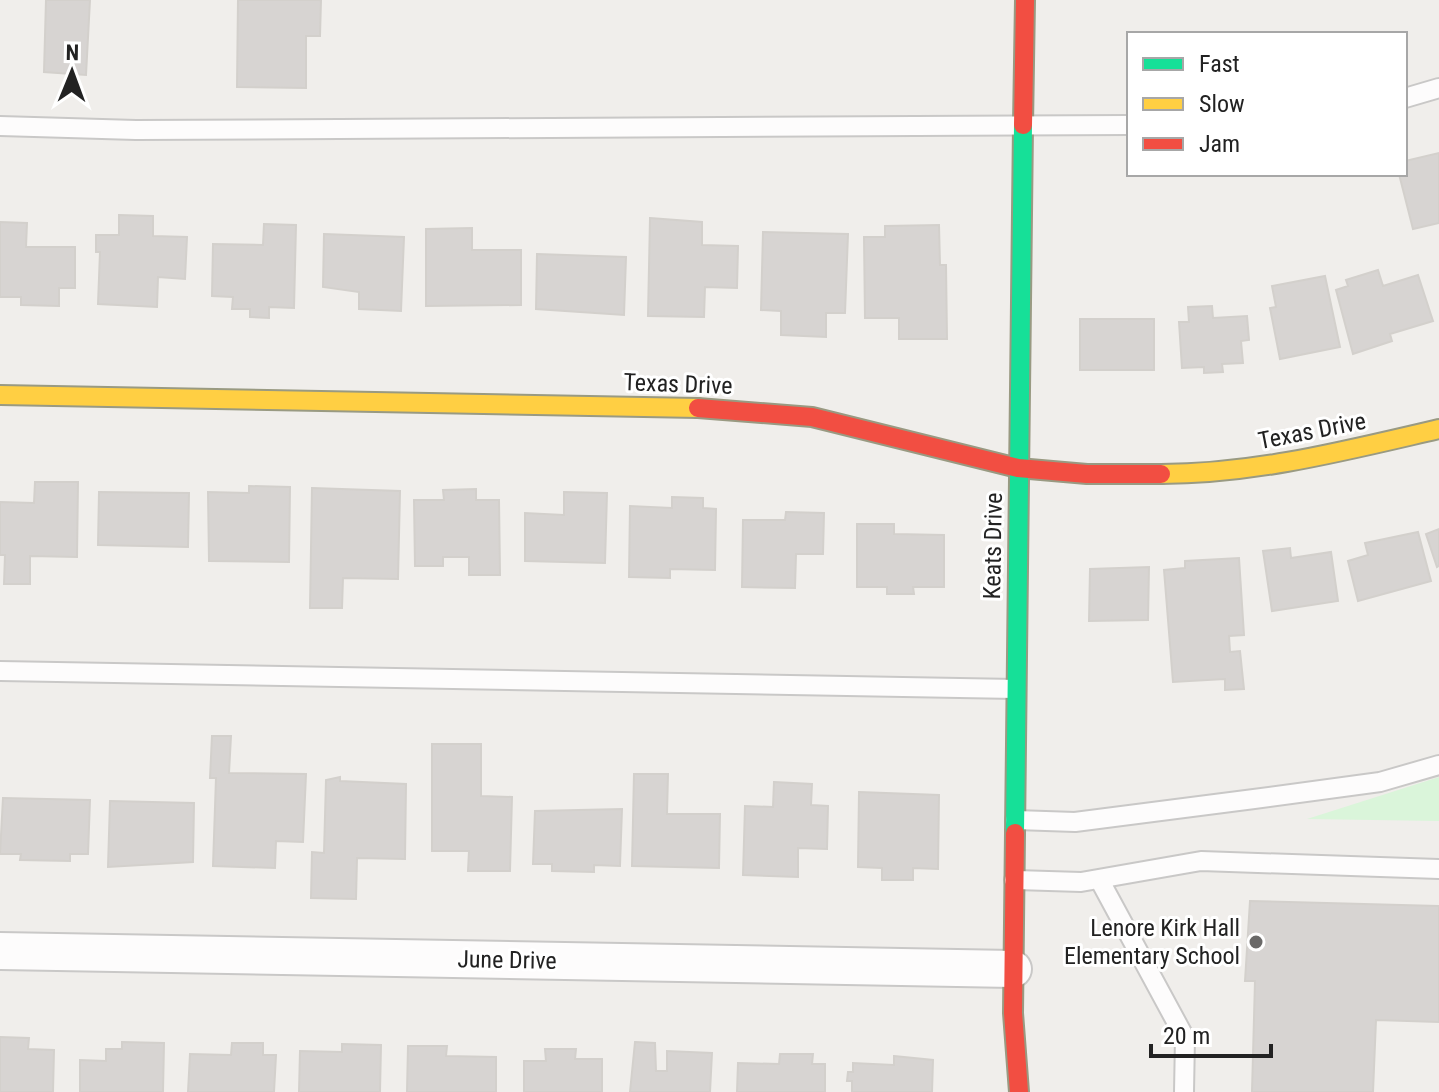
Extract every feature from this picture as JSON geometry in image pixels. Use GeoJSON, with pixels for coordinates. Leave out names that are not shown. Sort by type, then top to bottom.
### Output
{"type":"FeatureCollection","features":[{"type":"Feature","properties":{"kind":"street","name":"Keats Drive"},"geometry":{"type":"LineString","coordinates":[[1019,1092],[1013,969],[1025,0]]}},
{"type":"Feature","properties":{"kind":"street","name":"Texas Drive"},"geometry":{"type":"LineString","coordinates":[[0,395],[718,408],[812,417],[1018,468],[1087,474],[1184,474],[1249,468],[1319,457],[1439,429]]}},
{"type":"Feature","properties":{"kind":"street","name":"June Drive"},"geometry":{"type":"LineString","coordinates":[[0,951],[1013,969]]}},
{"type":"Feature","properties":{"kind":"lane"},"geometry":{"type":"LineString","coordinates":[[1407,97],[1439,88]]}},
{"type":"Feature","properties":{"kind":"lane"},"geometry":{"type":"LineString","coordinates":[[0,126],[136,130],[1127,125]]}},
{"type":"Feature","properties":{"kind":"lane"},"geometry":{"type":"LineString","coordinates":[[0,671],[1016,689]]}},
{"type":"Feature","properties":{"kind":"lane"},"geometry":{"type":"LineString","coordinates":[[1015,820],[1075,822],[1239,801],[1380,782],[1439,765]]}},
{"type":"Feature","properties":{"kind":"lane"},"geometry":{"type":"LineString","coordinates":[[1014,880],[1081,882],[1201,861],[1439,869]]}},
{"type":"Feature","properties":{"kind":"lane"},"geometry":{"type":"LineString","coordinates":[[1099,879],[1185,1038],[1184,1092]]}},
{"type":"Feature","properties":{"kind":"green space"},"geometry":{"type":"Polygon","coordinates":[[[1439,777],[1439,821],[1307,819],[1439,777]]]}},
{"type":"Feature","properties":{"kind":"building"},"geometry":{"type":"Polygon","coordinates":[[[46,0],[90,0],[86,75],[44,72],[46,0]]]}},
{"type":"Feature","properties":{"kind":"building"},"geometry":{"type":"Polygon","coordinates":[[[238,0],[321,0],[320,36],[306,36],[306,88],[237,87],[238,0]]]}},
{"type":"Feature","properties":{"kind":"building"},"geometry":{"type":"Polygon","coordinates":[[[1439,153],[1439,223],[1413,229],[1400,176],[1407,176],[1407,161],[1439,153]]]}},
{"type":"Feature","properties":{"kind":"building"},"geometry":{"type":"Polygon","coordinates":[[[119,215],[153,216],[153,236],[187,237],[185,279],[158,277],[157,307],[98,304],[100,252],[96,252],[96,235],[119,235],[119,215]]]}},
{"type":"Feature","properties":{"kind":"building"},"geometry":{"type":"Polygon","coordinates":[[[650,218],[702,222],[702,245],[738,246],[737,288],[705,287],[704,317],[648,316],[650,218]]]}},
{"type":"Feature","properties":{"kind":"building"},"geometry":{"type":"Polygon","coordinates":[[[0,222],[27,223],[26,247],[75,247],[75,288],[59,288],[59,306],[21,305],[21,297],[0,297],[0,222]]]}},
{"type":"Feature","properties":{"kind":"building"},"geometry":{"type":"Polygon","coordinates":[[[264,224],[296,225],[294,308],[269,307],[269,318],[250,317],[250,309],[232,309],[233,297],[212,296],[213,244],[263,245],[264,224]]]}},
{"type":"Feature","properties":{"kind":"building"},"geometry":{"type":"Polygon","coordinates":[[[939,225],[940,265],[946,265],[947,339],[899,339],[899,318],[865,318],[864,237],[885,237],[885,226],[939,225]]]}},
{"type":"Feature","properties":{"kind":"building"},"geometry":{"type":"Polygon","coordinates":[[[472,228],[472,250],[521,250],[521,305],[426,306],[426,229],[472,228]]]}},
{"type":"Feature","properties":{"kind":"building"},"geometry":{"type":"Polygon","coordinates":[[[763,232],[848,234],[845,313],[826,313],[826,337],[781,335],[781,311],[761,310],[763,232]]]}},
{"type":"Feature","properties":{"kind":"building"},"geometry":{"type":"Polygon","coordinates":[[[324,234],[404,237],[401,311],[359,309],[359,292],[323,287],[324,234]]]}},
{"type":"Feature","properties":{"kind":"building"},"geometry":{"type":"Polygon","coordinates":[[[537,254],[626,257],[624,315],[536,309],[537,254]]]}},
{"type":"Feature","properties":{"kind":"building"},"geometry":{"type":"Polygon","coordinates":[[[1378,270],[1383,286],[1418,275],[1433,321],[1390,334],[1392,341],[1353,354],[1336,290],[1348,286],[1346,280],[1378,270]]]}},
{"type":"Feature","properties":{"kind":"building"},"geometry":{"type":"Polygon","coordinates":[[[1325,276],[1340,347],[1280,359],[1270,308],[1276,307],[1272,286],[1325,276]]]}},
{"type":"Feature","properties":{"kind":"building"},"geometry":{"type":"Polygon","coordinates":[[[1212,306],[1213,318],[1247,316],[1249,340],[1241,341],[1243,363],[1222,364],[1223,372],[1204,373],[1204,367],[1182,368],[1179,322],[1189,322],[1188,307],[1212,306]]]}},
{"type":"Feature","properties":{"kind":"building"},"geometry":{"type":"Polygon","coordinates":[[[1080,319],[1154,319],[1154,370],[1080,370],[1080,319]]]}},
{"type":"Feature","properties":{"kind":"building"},"geometry":{"type":"Polygon","coordinates":[[[35,482],[78,482],[77,557],[30,556],[30,584],[4,584],[5,555],[0,555],[0,502],[34,503],[35,482]]]}},
{"type":"Feature","properties":{"kind":"building"},"geometry":{"type":"Polygon","coordinates":[[[249,486],[290,487],[289,562],[209,561],[208,492],[249,493],[249,486]]]}},
{"type":"Feature","properties":{"kind":"building"},"geometry":{"type":"Polygon","coordinates":[[[312,488],[400,491],[398,579],[343,578],[342,608],[310,608],[312,488]]]}},
{"type":"Feature","properties":{"kind":"building"},"geometry":{"type":"Polygon","coordinates":[[[476,489],[476,500],[499,500],[500,575],[469,575],[469,557],[443,557],[443,566],[415,566],[414,500],[444,500],[443,490],[476,489]]]}},
{"type":"Feature","properties":{"kind":"building"},"geometry":{"type":"Polygon","coordinates":[[[99,492],[189,493],[188,547],[98,545],[99,492]]]}},
{"type":"Feature","properties":{"kind":"building"},"geometry":{"type":"Polygon","coordinates":[[[564,492],[607,493],[605,563],[525,561],[525,513],[564,515],[564,492]]]}},
{"type":"Feature","properties":{"kind":"building"},"geometry":{"type":"Polygon","coordinates":[[[672,497],[703,498],[703,508],[716,509],[715,570],[670,569],[670,578],[629,577],[630,506],[672,508],[672,497]]]}},
{"type":"Feature","properties":{"kind":"building"},"geometry":{"type":"Polygon","coordinates":[[[786,512],[824,513],[823,554],[796,554],[795,588],[742,587],[743,520],[785,520],[786,512]]]}},
{"type":"Feature","properties":{"kind":"building"},"geometry":{"type":"Polygon","coordinates":[[[857,524],[894,524],[894,534],[944,535],[944,587],[913,587],[914,594],[887,594],[887,587],[857,587],[857,524]]]}},
{"type":"Feature","properties":{"kind":"building"},"geometry":{"type":"Polygon","coordinates":[[[1439,529],[1439,566],[1437,567],[1426,534],[1439,529]]]}},
{"type":"Feature","properties":{"kind":"building"},"geometry":{"type":"Polygon","coordinates":[[[1418,532],[1431,581],[1358,601],[1348,561],[1368,555],[1365,543],[1418,532]]]}},
{"type":"Feature","properties":{"kind":"building"},"geometry":{"type":"Polygon","coordinates":[[[1290,548],[1291,558],[1331,552],[1338,601],[1272,611],[1263,551],[1290,548]]]}},
{"type":"Feature","properties":{"kind":"building"},"geometry":{"type":"Polygon","coordinates":[[[1239,558],[1244,635],[1229,636],[1230,652],[1240,651],[1244,689],[1225,690],[1225,679],[1173,682],[1164,570],[1185,568],[1185,561],[1239,558]]]}},
{"type":"Feature","properties":{"kind":"building"},"geometry":{"type":"Polygon","coordinates":[[[1149,567],[1148,620],[1089,621],[1090,569],[1149,567]]]}},
{"type":"Feature","properties":{"kind":"building"},"geometry":{"type":"Polygon","coordinates":[[[212,736],[231,736],[229,773],[306,774],[303,842],[276,841],[275,868],[213,866],[216,778],[210,778],[212,736]]]}},
{"type":"Feature","properties":{"kind":"building"},"geometry":{"type":"Polygon","coordinates":[[[432,744],[481,744],[481,796],[512,797],[510,871],[468,871],[469,851],[432,851],[432,744]]]}},
{"type":"Feature","properties":{"kind":"building"},"geometry":{"type":"Polygon","coordinates":[[[634,774],[668,774],[667,814],[720,814],[719,868],[632,866],[634,774]]]}},
{"type":"Feature","properties":{"kind":"building"},"geometry":{"type":"Polygon","coordinates":[[[340,777],[340,781],[406,784],[405,859],[357,858],[356,899],[311,898],[312,852],[324,853],[326,780],[340,777]]]}},
{"type":"Feature","properties":{"kind":"building"},"geometry":{"type":"Polygon","coordinates":[[[774,782],[812,784],[811,805],[828,806],[827,849],[798,848],[798,877],[743,875],[745,806],[773,807],[774,782]]]}},
{"type":"Feature","properties":{"kind":"building"},"geometry":{"type":"Polygon","coordinates":[[[859,792],[939,795],[938,869],[913,868],[913,880],[882,880],[882,868],[858,867],[859,792]]]}},
{"type":"Feature","properties":{"kind":"building"},"geometry":{"type":"Polygon","coordinates":[[[3,798],[90,800],[88,854],[70,854],[70,861],[20,860],[21,854],[0,854],[3,798]]]}},
{"type":"Feature","properties":{"kind":"building"},"geometry":{"type":"Polygon","coordinates":[[[110,801],[194,803],[193,862],[108,867],[110,801]]]}},
{"type":"Feature","properties":{"kind":"building"},"geometry":{"type":"Polygon","coordinates":[[[622,809],[620,866],[594,865],[594,872],[552,871],[552,864],[533,864],[535,811],[622,809]]]}},
{"type":"Feature","properties":{"kind":"building"},"geometry":{"type":"Polygon","coordinates":[[[1250,901],[1439,906],[1439,1022],[1376,1020],[1373,1092],[1252,1092],[1255,981],[1245,981],[1250,901]]]}},
{"type":"Feature","properties":{"kind":"building"},"geometry":{"type":"Polygon","coordinates":[[[0,1037],[29,1038],[28,1049],[54,1050],[53,1092],[0,1092],[0,1037]]]}},
{"type":"Feature","properties":{"kind":"building"},"geometry":{"type":"Polygon","coordinates":[[[122,1042],[164,1043],[163,1092],[80,1092],[80,1060],[106,1061],[106,1049],[122,1049],[122,1042]]]}},
{"type":"Feature","properties":{"kind":"building"},"geometry":{"type":"Polygon","coordinates":[[[635,1042],[655,1043],[656,1071],[667,1071],[667,1051],[712,1053],[710,1092],[630,1092],[635,1042]]]}},
{"type":"Feature","properties":{"kind":"building"},"geometry":{"type":"Polygon","coordinates":[[[232,1043],[263,1043],[263,1055],[276,1055],[274,1092],[188,1092],[190,1054],[231,1055],[232,1043]]]}},
{"type":"Feature","properties":{"kind":"building"},"geometry":{"type":"Polygon","coordinates":[[[342,1044],[381,1045],[380,1092],[299,1092],[300,1051],[342,1052],[342,1044]]]}},
{"type":"Feature","properties":{"kind":"building"},"geometry":{"type":"Polygon","coordinates":[[[408,1046],[447,1046],[446,1056],[496,1057],[496,1092],[407,1092],[408,1046]]]}},
{"type":"Feature","properties":{"kind":"building"},"geometry":{"type":"Polygon","coordinates":[[[545,1049],[576,1049],[575,1059],[602,1059],[602,1092],[524,1092],[524,1061],[546,1061],[545,1049]]]}},
{"type":"Feature","properties":{"kind":"building"},"geometry":{"type":"Polygon","coordinates":[[[780,1054],[813,1054],[812,1064],[825,1064],[825,1092],[737,1092],[738,1063],[779,1064],[780,1054]]]}},
{"type":"Feature","properties":{"kind":"building"},"geometry":{"type":"Polygon","coordinates":[[[894,1056],[933,1060],[932,1092],[852,1092],[852,1081],[847,1081],[848,1072],[853,1072],[853,1063],[894,1065],[894,1056]]]}},
{"type":"Feature","properties":{"kind":"traffic: fast"},"geometry":{"type":"LineString","coordinates":[[1015,833],[1023,125]]}},
{"type":"Feature","properties":{"kind":"traffic: slow"},"geometry":{"type":"LineString","coordinates":[[0,395],[698,408]]}},
{"type":"Feature","properties":{"kind":"traffic: slow"},"geometry":{"type":"LineString","coordinates":[[1161,474],[1267,465],[1439,429]]}},
{"type":"Feature","properties":{"kind":"traffic: jam"},"geometry":{"type":"LineString","coordinates":[[1023,125],[1025,0]]}},
{"type":"Feature","properties":{"kind":"traffic: jam"},"geometry":{"type":"LineString","coordinates":[[698,408],[812,417],[1018,468],[1087,474],[1161,474]]}},
{"type":"Feature","properties":{"kind":"traffic: jam"},"geometry":{"type":"LineString","coordinates":[[1015,833],[1013,1013],[1019,1092]]}},
{"type":"Feature","properties":{"kind":"place","name":"Lenore Kirk Hall Elementary School"},"geometry":{"type":"Point","coordinates":[1256,942]}}]}
